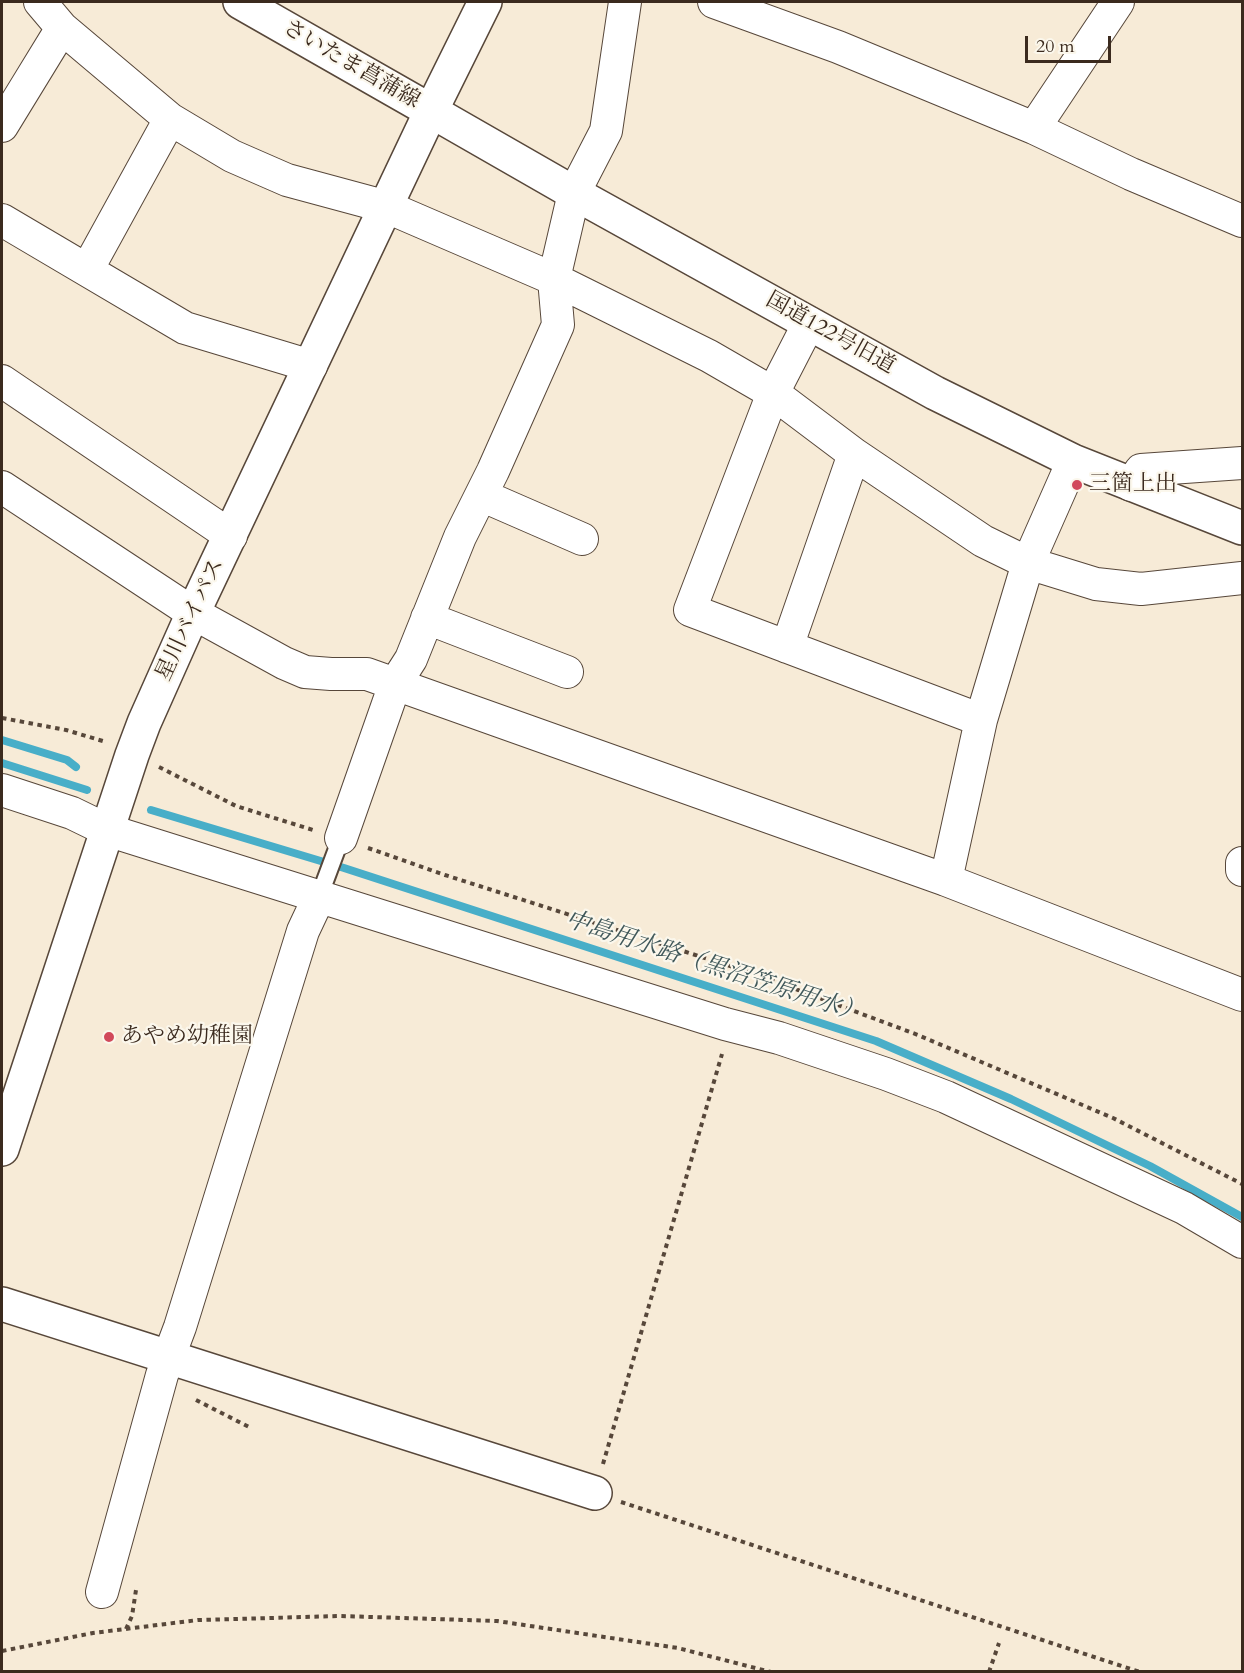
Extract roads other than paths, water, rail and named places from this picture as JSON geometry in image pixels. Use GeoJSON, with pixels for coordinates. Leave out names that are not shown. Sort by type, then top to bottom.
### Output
{"type":"FeatureCollection","features":[{"type":"Feature","properties":{"kind":"street"},"geometry":{"type":"LineString","coordinates":[[40,2],[62,28],[170,119],[232,156],[287,180],[387,207],[554,279],[709,356],[773,393],[854,454],[983,541],[1028,563],[1096,584],[1141,589],[1242,578]]}},
{"type":"Feature","properties":{"kind":"street","name":"さいたま菖蒲線"},"geometry":{"type":"LineString","coordinates":[[240,2],[431,111]]}},
{"type":"Feature","properties":{"kind":"street","name":"星川バイパス"},"geometry":{"type":"LineString","coordinates":[[2,1149],[144,723],[193,613],[485,2]]}},
{"type":"Feature","properties":{"kind":"street"},"geometry":{"type":"LineString","coordinates":[[340,841],[395,684],[411,659],[460,537],[558,325],[554,279],[574,193],[606,131],[626,2]]}},
{"type":"Feature","properties":{"kind":"street"},"geometry":{"type":"LineString","coordinates":[[714,2],[838,47],[1034,128],[1131,174],[1242,221]]}},
{"type":"Feature","properties":{"kind":"street"},"geometry":{"type":"LineString","coordinates":[[1034,128],[1118,2]]}},
{"type":"Feature","properties":{"kind":"street"},"geometry":{"type":"LineString","coordinates":[[2,126],[62,28]]}},
{"type":"Feature","properties":{"kind":"street","name":"国道122号旧道"},"geometry":{"type":"LineString","coordinates":[[431,111],[935,393],[1073,461],[1242,528]]}},
{"type":"Feature","properties":{"kind":"street"},"geometry":{"type":"LineString","coordinates":[[87,270],[170,119]]}},
{"type":"Feature","properties":{"kind":"street"},"geometry":{"type":"LineString","coordinates":[[2,220],[185,328],[311,366]]}},
{"type":"Feature","properties":{"kind":"street"},"geometry":{"type":"LineString","coordinates":[[809,322],[773,393],[690,610],[981,720]]}},
{"type":"Feature","properties":{"kind":"street"},"geometry":{"type":"LineString","coordinates":[[2,381],[231,536]]}},
{"type":"Feature","properties":{"kind":"street"},"geometry":{"type":"LineString","coordinates":[[787,647],[854,454]]}},
{"type":"Feature","properties":{"kind":"street"},"geometry":{"type":"LineString","coordinates":[[946,880],[981,720],[1028,563],[1073,461]]}},
{"type":"Feature","properties":{"kind":"street"},"geometry":{"type":"LineString","coordinates":[[1131,485],[1141,470],[1242,464]]}},
{"type":"Feature","properties":{"kind":"street"},"geometry":{"type":"LineString","coordinates":[[2,487],[193,613],[284,663],[305,672],[367,674],[946,880],[1242,995]]}},
{"type":"Feature","properties":{"kind":"street"},"geometry":{"type":"LineString","coordinates":[[481,495],[582,539]]}},
{"type":"Feature","properties":{"kind":"street"},"geometry":{"type":"LineString","coordinates":[[427,618],[567,672]]}},
{"type":"Feature","properties":{"kind":"street"},"geometry":{"type":"LineString","coordinates":[[2,790],[72,813],[107,830],[322,889],[731,1026],[790,1041],[886,1074],[946,1098],[1184,1208],[1242,1242]]}},
{"type":"Feature","properties":{"kind":"street"},"geometry":{"type":"LineString","coordinates":[[1242,863],[1242,870]]}},
{"type":"Feature","properties":{"kind":"street"},"geometry":{"type":"LineString","coordinates":[[102,1592],[162,1375],[303,931],[322,889]]}},
{"type":"Feature","properties":{"kind":"street"},"geometry":{"type":"LineString","coordinates":[[2,1304],[595,1493]]}},
{"type":"Feature","properties":{"kind":"lane"},"geometry":{"type":"LineString","coordinates":[[322,889],[340,841]]}},
{"type":"Feature","properties":{"kind":"waterway"},"geometry":{"type":"LineString","coordinates":[[2,740],[67,760],[76,767]]}},
{"type":"Feature","properties":{"kind":"waterway","name":"中島用水路（黒沼笠原用水）"},"geometry":{"type":"LineString","coordinates":[[2,763],[87,790]]}},
{"type":"Feature","properties":{"kind":"waterway","name":"中島用水路（黒沼笠原用水）"},"geometry":{"type":"LineString","coordinates":[[151,810],[344,868],[876,1041],[1011,1099],[1150,1166],[1242,1217]]}},
{"type":"Feature","properties":{"kind":"place","name":"三箇上出"},"geometry":{"type":"Point","coordinates":[1077,485]}},
{"type":"Feature","properties":{"kind":"place","name":"あやめ幼稚園"},"geometry":{"type":"Point","coordinates":[109,1037]}}]}
